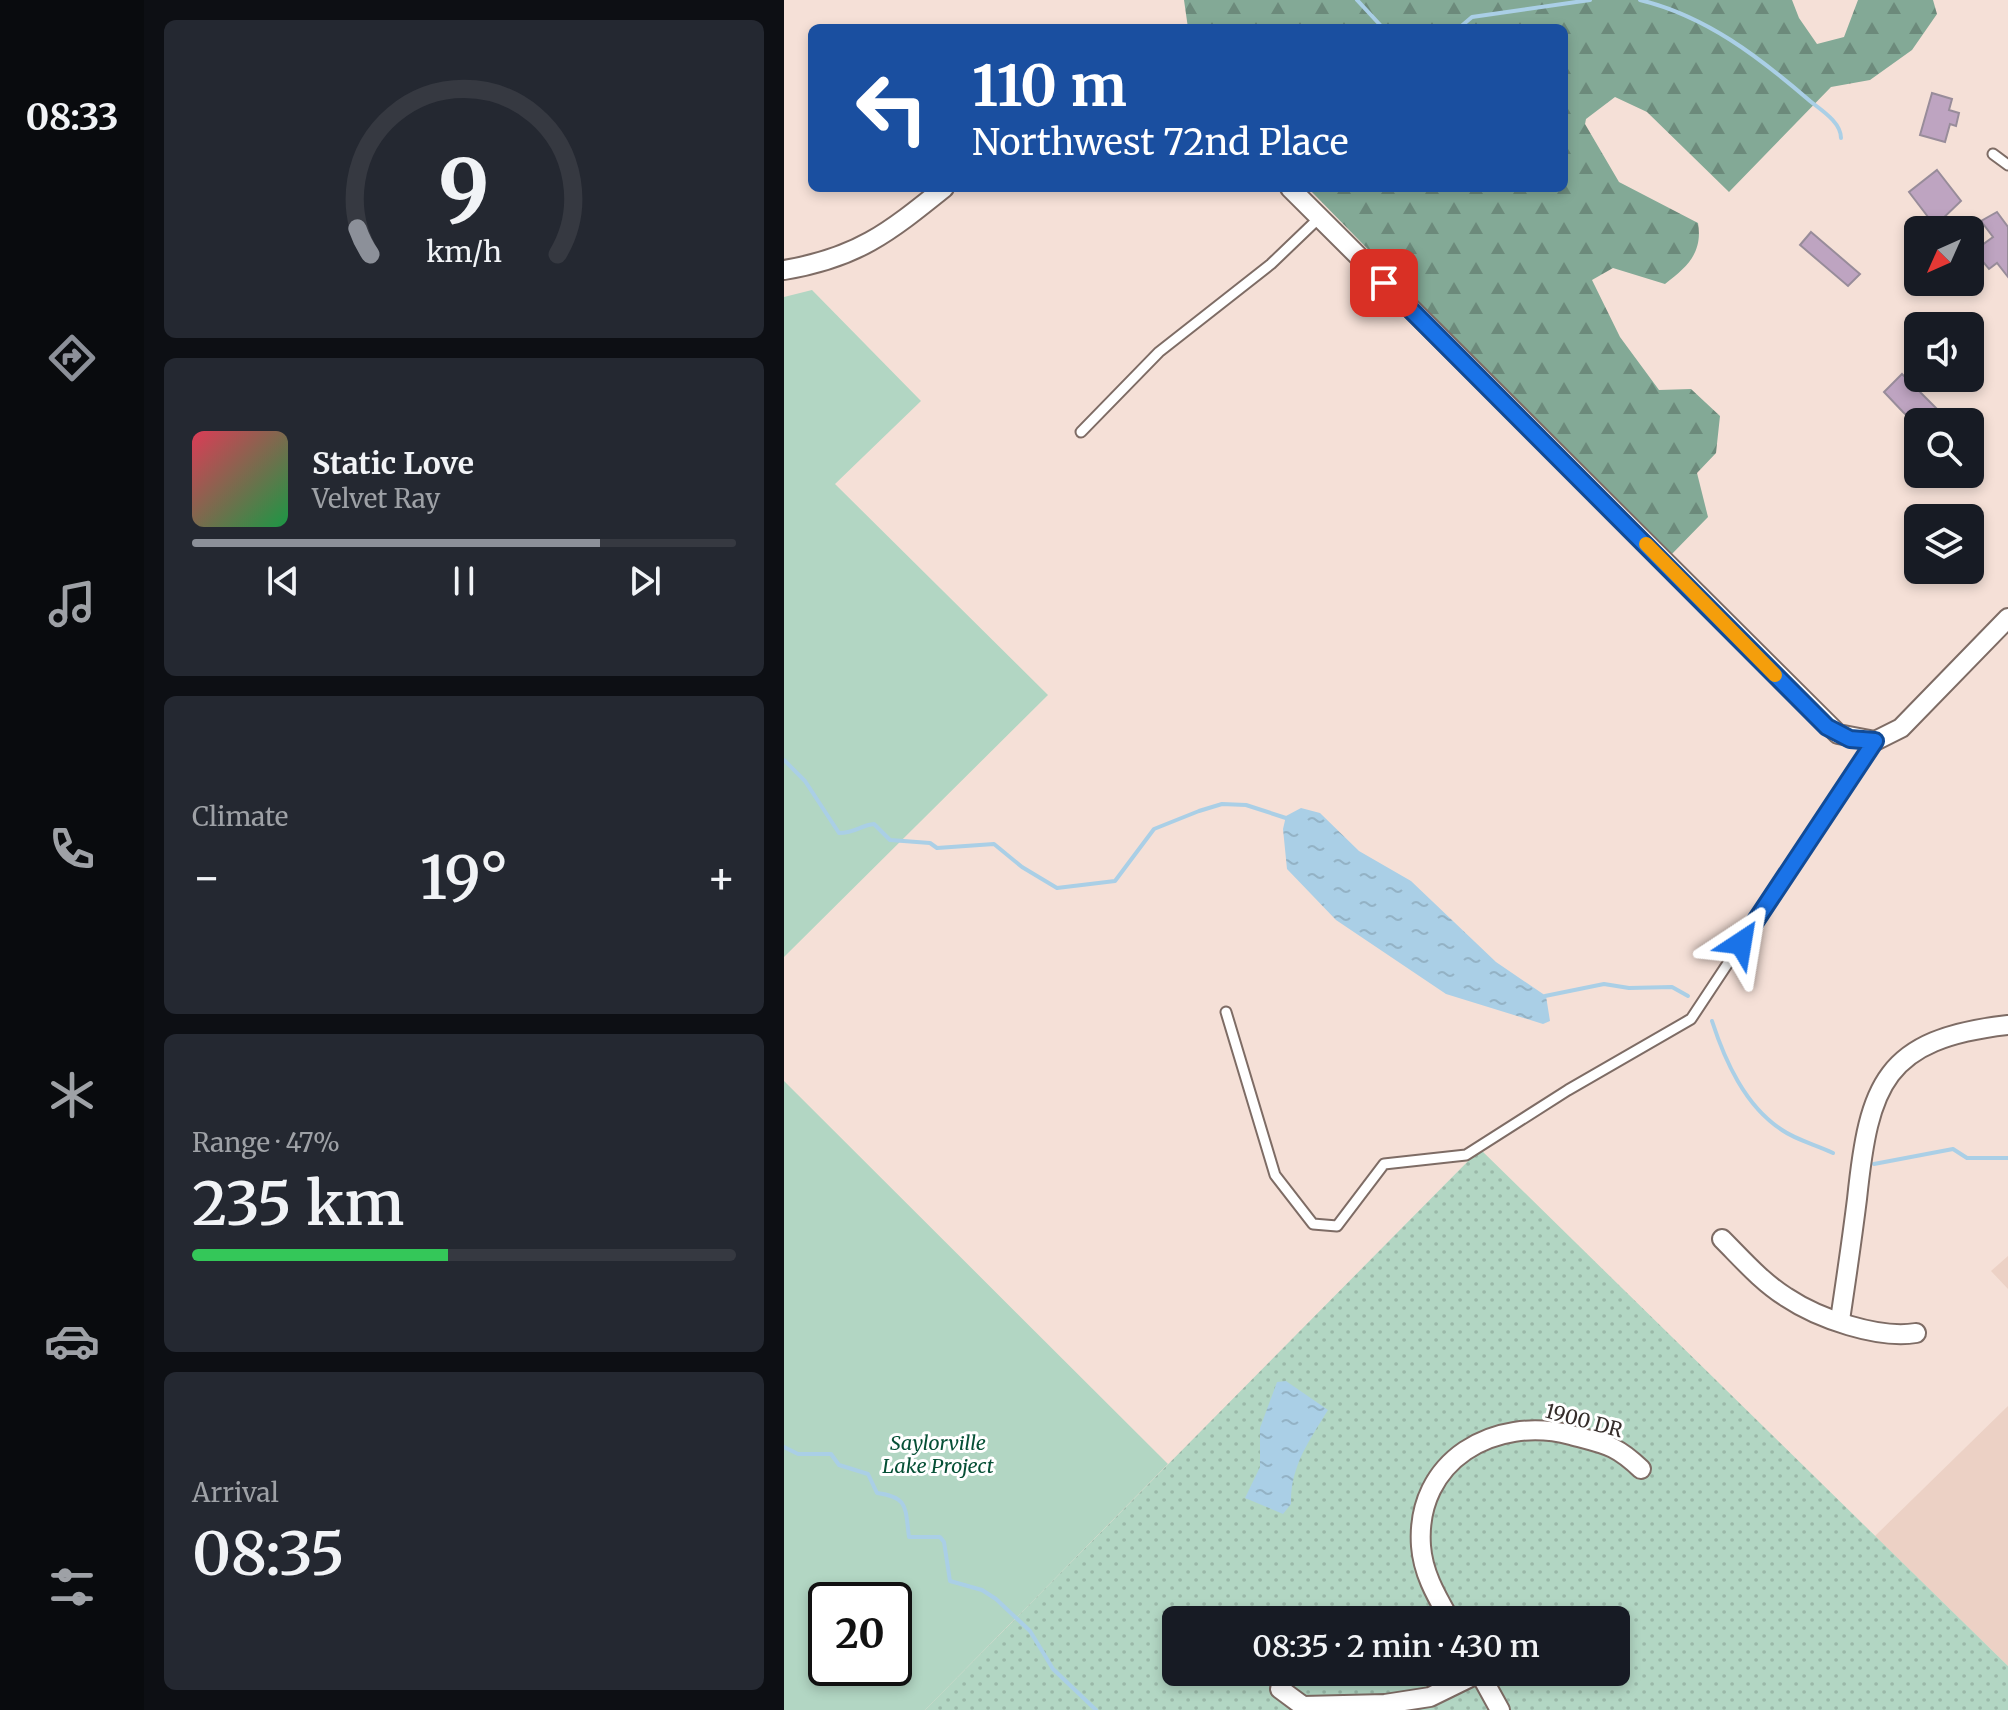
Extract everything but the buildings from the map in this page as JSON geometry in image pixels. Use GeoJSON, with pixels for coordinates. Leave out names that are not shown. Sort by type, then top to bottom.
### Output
{"type":"FeatureCollection","features":[{"type":"Feature","properties":{"kind":"street"},"geometry":{"type":"LineString","coordinates":[[784,270],[834,260],[870,244],[939,192]]}},
{"type":"Feature","properties":{"kind":"street"},"geometry":{"type":"LineString","coordinates":[[1294,192],[1827,727],[1850,739],[1875,741],[1901,728],[2008,618]]}},
{"type":"Feature","properties":{"kind":"street"},"geometry":{"type":"LineString","coordinates":[[1840,1320],[1864,1130],[1875,1098],[1897,1066],[1928,1042],[1964,1030],[2008,1025]]}},
{"type":"Feature","properties":{"kind":"street"},"geometry":{"type":"LineString","coordinates":[[1722,1239],[1787,1298],[1874,1333],[1894,1337],[1916,1333]]}},
{"type":"Feature","properties":{"kind":"street","name":"1900 DR"},"geometry":{"type":"LineString","coordinates":[[1443,1606],[1424,1567],[1421,1528],[1439,1480],[1465,1450],[1506,1430],[1547,1429],[1620,1448],[1641,1469]]}},
{"type":"Feature","properties":{"kind":"street"},"geometry":{"type":"LineString","coordinates":[[1280,1689],[1303,1708],[1385,1704],[1430,1697],[1452,1686]]}},
{"type":"Feature","properties":{"kind":"street"},"geometry":{"type":"LineString","coordinates":[[1487,1686],[1500,1710]]}},
{"type":"Feature","properties":{"kind":"lane"},"geometry":{"type":"LineString","coordinates":[[1993,154],[2008,165]]}},
{"type":"Feature","properties":{"kind":"lane"},"geometry":{"type":"LineString","coordinates":[[1081,432],[1159,352],[1271,264],[1319,218]]}},
{"type":"Feature","properties":{"kind":"lane"},"geometry":{"type":"LineString","coordinates":[[1226,1012],[1275,1175],[1313,1224],[1337,1226],[1384,1164],[1466,1155],[1568,1090],[1691,1019],[1875,741]]}},
{"type":"Feature","properties":{"kind":"shaded area"},"geometry":{"type":"Polygon","coordinates":[[[2008,1256],[2008,1289],[1991,1271],[2008,1256]]]}},
{"type":"Feature","properties":{"kind":"shaded area"},"geometry":{"type":"Polygon","coordinates":[[[2008,1406],[2008,1666],[1875,1536],[2008,1406]]]}},
{"type":"Feature","properties":{"kind":"green space"},"geometry":{"type":"Polygon","coordinates":[[[1184,0],[1792,0],[1799,18],[1817,44],[1844,37],[1858,0],[1933,0],[1937,14],[1912,50],[1870,80],[1831,87],[1729,192],[1647,112],[1615,97],[1586,119],[1585,124],[1619,182],[1698,223],[1696,251],[1680,272],[1665,284],[1613,268],[1592,280],[1620,337],[1659,390],[1691,389],[1720,416],[1716,453],[1697,473],[1708,517],[1669,557],[1312,192],[1568,192],[1568,24],[1187,24],[1184,0]]]}},
{"type":"Feature","properties":{"kind":"green space"},"geometry":{"type":"Polygon","coordinates":[[[812,290],[921,401],[835,484],[1048,695],[784,957],[784,297],[812,290]]]}},
{"type":"Feature","properties":{"kind":"green space","name":"Saylorville Lake Project"},"geometry":{"type":"Polygon","coordinates":[[[784,1081],[1168,1464],[925,1710],[784,1710],[784,1081]]]}},
{"type":"Feature","properties":{"kind":"green space"},"geometry":{"type":"Polygon","coordinates":[[[1480,1149],[2008,1666],[2008,1710],[925,1710],[1480,1149]]]}},
{"type":"Feature","properties":{"kind":"water"},"geometry":{"type":"Polygon","coordinates":[[[1301,808],[1320,813],[1359,851],[1411,881],[1496,962],[1546,996],[1550,1021],[1543,1024],[1446,994],[1336,920],[1287,869],[1283,829],[1286,816],[1301,808]]]}},
{"type":"Feature","properties":{"kind":"water"},"geometry":{"type":"Polygon","coordinates":[[[1286,1381],[1328,1410],[1297,1466],[1291,1504],[1283,1514],[1245,1498],[1260,1467],[1260,1428],[1277,1382],[1286,1381]]]}},
{"type":"Feature","properties":{"kind":"waterway"},"geometry":{"type":"LineString","coordinates":[[1357,0],[1379,24]]}},
{"type":"Feature","properties":{"kind":"waterway"},"geometry":{"type":"LineString","coordinates":[[1464,24],[1472,17],[1590,0]]}},
{"type":"Feature","properties":{"kind":"waterway"},"geometry":{"type":"LineString","coordinates":[[1640,0],[1687,16],[1731,40],[1830,117],[1838,127],[1841,138]]}},
{"type":"Feature","properties":{"kind":"waterway"},"geometry":{"type":"LineString","coordinates":[[784,760],[805,781],[839,833],[874,824],[890,840],[930,843],[937,848],[994,844],[1022,867],[1057,888],[1115,881],[1154,829],[1222,804],[1246,805],[1289,819]]}},
{"type":"Feature","properties":{"kind":"waterway"},"geometry":{"type":"LineString","coordinates":[[1545,996],[1604,984],[1629,988],[1672,987],[1688,996]]}},
{"type":"Feature","properties":{"kind":"waterway"},"geometry":{"type":"LineString","coordinates":[[1712,1021],[1730,1067],[1757,1108],[1788,1134],[1833,1153]]}},
{"type":"Feature","properties":{"kind":"waterway"},"geometry":{"type":"LineString","coordinates":[[1874,1164],[1953,1149],[1967,1158],[2008,1158]]}},
{"type":"Feature","properties":{"kind":"waterway"},"geometry":{"type":"LineString","coordinates":[[784,1447],[798,1454],[831,1454],[839,1465],[868,1474],[877,1493],[895,1497],[904,1506],[909,1537],[940,1537],[944,1542],[950,1581],[982,1590],[996,1599],[1030,1631],[1053,1669],[1096,1710]]}},
{"type":"Feature","properties":{"kind":"slow traffic"},"geometry":{"type":"LineString","coordinates":[[1646,544],[1775,675]]}},
{"type":"Feature","properties":{"kind":"route"},"geometry":{"type":"LineString","coordinates":[[1384,283],[1827,727],[1850,739],[1875,741],[1741,943]]}}]}
